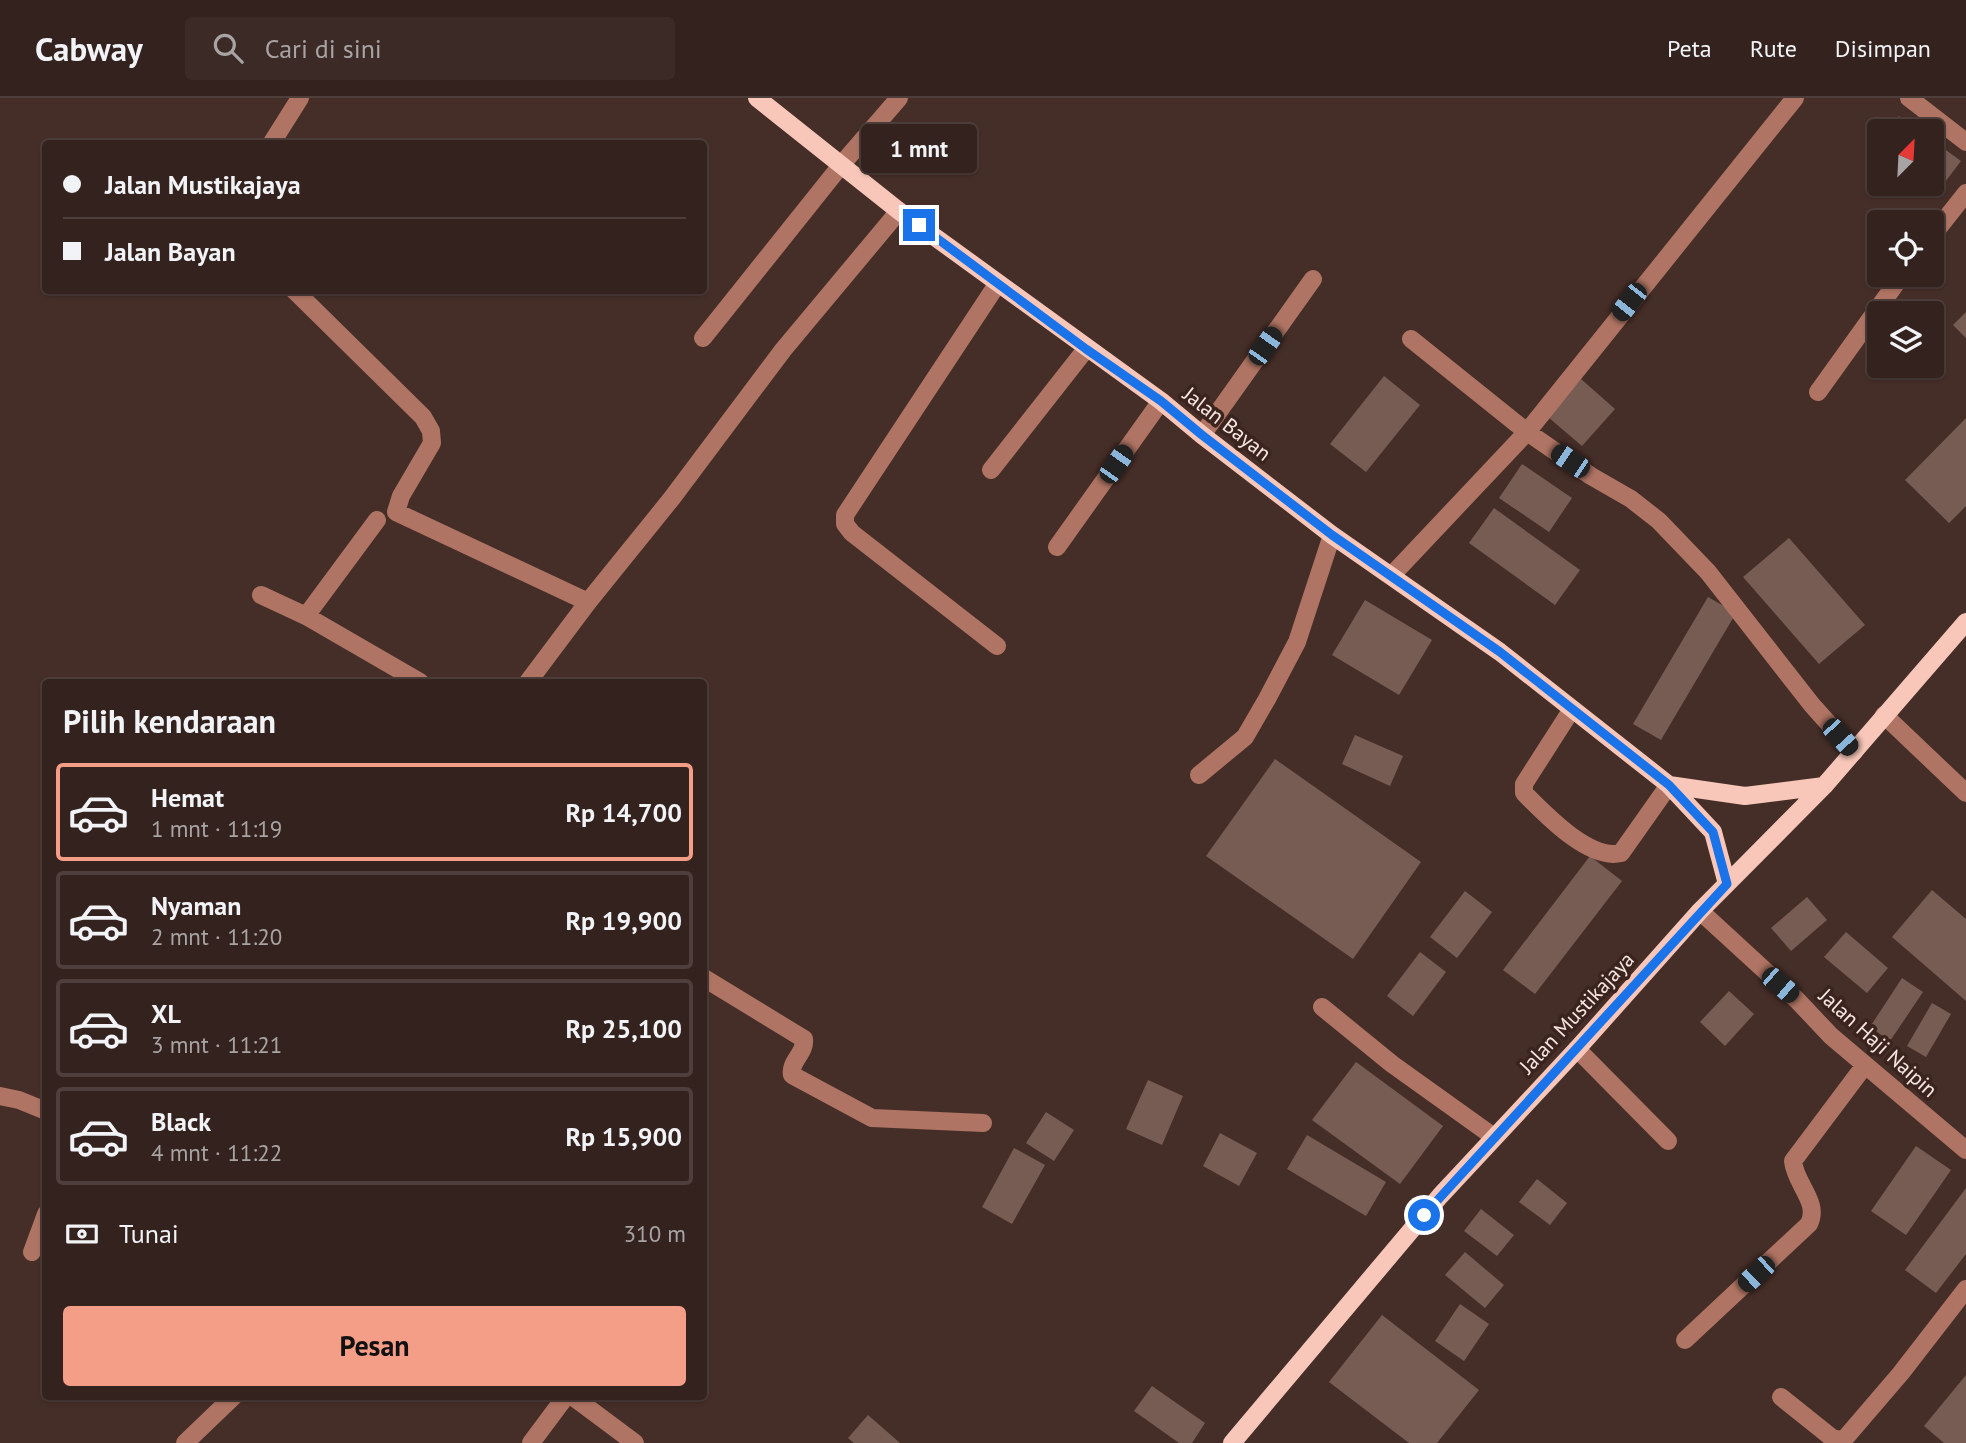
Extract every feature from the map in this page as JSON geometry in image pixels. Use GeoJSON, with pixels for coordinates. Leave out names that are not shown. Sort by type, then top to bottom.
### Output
{"type":"FeatureCollection","features":[{"type":"Feature","properties":{"kind":"main road","name":"Jalan Bayan"},"geometry":{"type":"LineString","coordinates":[[757,98],[899,211],[1161,401],[1332,535],[1500,652],[1669,785],[1713,832],[1727,884]]}},
{"type":"Feature","properties":{"kind":"main road","name":"Jalan Mustikajaya"},"geometry":{"type":"LineString","coordinates":[[1232,1443],[1440,1196],[1577,1049],[1700,911],[1824,786],[1966,622]]}},
{"type":"Feature","properties":{"kind":"main road","name":"Jalan Bayan"},"geometry":{"type":"LineString","coordinates":[[1669,785],[1745,796],[1824,786]]}},
{"type":"Feature","properties":{"kind":"street"},"geometry":{"type":"LineString","coordinates":[[274,140],[300,98]]}},
{"type":"Feature","properties":{"kind":"street"},"geometry":{"type":"LineString","coordinates":[[704,338],[842,164],[899,98]]}},
{"type":"Feature","properties":{"kind":"street"},"geometry":{"type":"LineString","coordinates":[[1392,575],[1527,432],[1795,98]]}},
{"type":"Feature","properties":{"kind":"street"},"geometry":{"type":"LineString","coordinates":[[1909,98],[1966,142]]}},
{"type":"Feature","properties":{"kind":"street"},"geometry":{"type":"LineString","coordinates":[[1944,221],[1966,193]]}},
{"type":"Feature","properties":{"kind":"street"},"geometry":{"type":"LineString","coordinates":[[530,679],[672,498],[783,350],[899,211]]}},
{"type":"Feature","properties":{"kind":"street"},"geometry":{"type":"LineString","coordinates":[[1202,435],[1313,279]]}},
{"type":"Feature","properties":{"kind":"street"},"geometry":{"type":"LineString","coordinates":[[997,646],[852,533],[845,524],[845,515],[998,283]]}},
{"type":"Feature","properties":{"kind":"street"},"geometry":{"type":"LineString","coordinates":[[1818,392],[1893,287]]}},
{"type":"Feature","properties":{"kind":"street"},"geometry":{"type":"LineString","coordinates":[[298,294],[423,417],[431,431],[432,443],[401,496],[396,512],[588,602]]}},
{"type":"Feature","properties":{"kind":"street"},"geometry":{"type":"LineString","coordinates":[[1411,339],[1527,432],[1591,476],[1631,499],[1659,521],[1708,572],[1812,705],[1854,752]]}},
{"type":"Feature","properties":{"kind":"street"},"geometry":{"type":"LineString","coordinates":[[991,470],[1086,349]]}},
{"type":"Feature","properties":{"kind":"street"},"geometry":{"type":"LineString","coordinates":[[1057,547],[1161,401]]}},
{"type":"Feature","properties":{"kind":"street"},"geometry":{"type":"LineString","coordinates":[[306,616],[377,520]]}},
{"type":"Feature","properties":{"kind":"street"},"geometry":{"type":"LineString","coordinates":[[1199,775],[1245,737],[1267,699],[1297,642],[1332,535]]}},
{"type":"Feature","properties":{"kind":"street"},"geometry":{"type":"LineString","coordinates":[[261,594],[306,616],[397,676]]}},
{"type":"Feature","properties":{"kind":"street"},"geometry":{"type":"LineString","coordinates":[[1572,709],[1524,784],[1524,793],[1552,821],[1600,854],[1611,856],[1621,853],[1669,785]]}},
{"type":"Feature","properties":{"kind":"street"},"geometry":{"type":"LineString","coordinates":[[1884,715],[1966,793]]}},
{"type":"Feature","properties":{"kind":"street","name":"Jalan Haji Naipin"},"geometry":{"type":"LineString","coordinates":[[1700,911],[1831,1035],[1966,1150]]}},
{"type":"Feature","properties":{"kind":"street"},"geometry":{"type":"LineString","coordinates":[[707,980],[800,1036],[805,1042],[791,1068],[792,1075],[861,1113],[872,1118],[983,1123]]}},
{"type":"Feature","properties":{"kind":"street"},"geometry":{"type":"LineString","coordinates":[[1322,1007],[1392,1064],[1494,1138]]}},
{"type":"Feature","properties":{"kind":"street"},"geometry":{"type":"LineString","coordinates":[[1577,1049],[1668,1141]]}},
{"type":"Feature","properties":{"kind":"street"},"geometry":{"type":"LineString","coordinates":[[1685,1340],[1809,1224],[1813,1207],[1794,1172],[1793,1161],[1866,1065]]}},
{"type":"Feature","properties":{"kind":"street"},"geometry":{"type":"LineString","coordinates":[[0,1096],[42,1109]]}},
{"type":"Feature","properties":{"kind":"street"},"geometry":{"type":"LineString","coordinates":[[32,1252],[42,1225]]}},
{"type":"Feature","properties":{"kind":"street"},"geometry":{"type":"LineString","coordinates":[[1781,1397],[1839,1441],[1847,1436],[1901,1373],[1966,1289]]}},
{"type":"Feature","properties":{"kind":"street"},"geometry":{"type":"LineString","coordinates":[[185,1443],[230,1400]]}},
{"type":"Feature","properties":{"kind":"street"},"geometry":{"type":"LineString","coordinates":[[531,1443],[563,1400]]}},
{"type":"Feature","properties":{"kind":"street"},"geometry":{"type":"LineString","coordinates":[[577,1400],[635,1443]]}},
{"type":"Feature","properties":{"kind":"building"},"geometry":{"type":"Polygon","coordinates":[[[1944,149],[1961,161],[1944,183],[1944,149]]]}},
{"type":"Feature","properties":{"kind":"building"},"geometry":{"type":"Polygon","coordinates":[[[1966,312],[1966,338],[1953,325],[1966,312]]]}},
{"type":"Feature","properties":{"kind":"building"},"geometry":{"type":"Polygon","coordinates":[[[1384,376],[1420,405],[1366,472],[1330,444],[1384,376]]]}},
{"type":"Feature","properties":{"kind":"building"},"geometry":{"type":"Polygon","coordinates":[[[1581,379],[1615,409],[1582,446],[1548,417],[1581,379]]]}},
{"type":"Feature","properties":{"kind":"building"},"geometry":{"type":"Polygon","coordinates":[[[1966,418],[1966,506],[1949,523],[1905,480],[1966,418]]]}},
{"type":"Feature","properties":{"kind":"building"},"geometry":{"type":"Polygon","coordinates":[[[1522,464],[1572,498],[1549,532],[1499,498],[1522,464]]]}},
{"type":"Feature","properties":{"kind":"building"},"geometry":{"type":"Polygon","coordinates":[[[1494,508],[1580,570],[1555,605],[1469,543],[1494,508]]]}},
{"type":"Feature","properties":{"kind":"building"},"geometry":{"type":"Polygon","coordinates":[[[1789,538],[1865,625],[1819,664],[1743,577],[1789,538]]]}},
{"type":"Feature","properties":{"kind":"building"},"geometry":{"type":"Polygon","coordinates":[[[1708,597],[1736,613],[1661,740],[1633,724],[1708,597]]]}},
{"type":"Feature","properties":{"kind":"building"},"geometry":{"type":"Polygon","coordinates":[[[1365,600],[1432,640],[1399,695],[1332,655],[1365,600]]]}},
{"type":"Feature","properties":{"kind":"building"},"geometry":{"type":"Polygon","coordinates":[[[1355,735],[1403,756],[1390,786],[1342,764],[1355,735]]]}},
{"type":"Feature","properties":{"kind":"building"},"geometry":{"type":"Polygon","coordinates":[[[1275,759],[1421,862],[1353,959],[1206,856],[1275,759]]]}},
{"type":"Feature","properties":{"kind":"building"},"geometry":{"type":"Polygon","coordinates":[[[1590,856],[1622,881],[1535,994],[1503,970],[1590,856]]]}},
{"type":"Feature","properties":{"kind":"building"},"geometry":{"type":"Polygon","coordinates":[[[1932,890],[1966,919],[1966,1001],[1892,937],[1932,890]]]}},
{"type":"Feature","properties":{"kind":"building"},"geometry":{"type":"Polygon","coordinates":[[[1465,891],[1492,912],[1457,958],[1430,937],[1465,891]]]}},
{"type":"Feature","properties":{"kind":"building"},"geometry":{"type":"Polygon","coordinates":[[[1807,897],[1827,920],[1791,951],[1771,928],[1807,897]]]}},
{"type":"Feature","properties":{"kind":"building"},"geometry":{"type":"Polygon","coordinates":[[[1846,932],[1888,968],[1867,993],[1824,957],[1846,932]]]}},
{"type":"Feature","properties":{"kind":"building"},"geometry":{"type":"Polygon","coordinates":[[[1420,952],[1446,972],[1413,1016],[1387,996],[1420,952]]]}},
{"type":"Feature","properties":{"kind":"building"},"geometry":{"type":"Polygon","coordinates":[[[1902,978],[1923,992],[1890,1041],[1870,1027],[1902,978]]]}},
{"type":"Feature","properties":{"kind":"building"},"geometry":{"type":"Polygon","coordinates":[[[1729,991],[1754,1014],[1725,1046],[1700,1022],[1729,991]]]}},
{"type":"Feature","properties":{"kind":"building"},"geometry":{"type":"Polygon","coordinates":[[[1932,1003],[1951,1014],[1926,1057],[1907,1046],[1932,1003]]]}},
{"type":"Feature","properties":{"kind":"building"},"geometry":{"type":"Polygon","coordinates":[[[1356,1062],[1443,1126],[1400,1184],[1312,1120],[1356,1062]]]}},
{"type":"Feature","properties":{"kind":"building"},"geometry":{"type":"Polygon","coordinates":[[[1148,1080],[1183,1096],[1162,1145],[1126,1129],[1148,1080]]]}},
{"type":"Feature","properties":{"kind":"building"},"geometry":{"type":"Polygon","coordinates":[[[1046,1112],[1074,1130],[1054,1161],[1026,1143],[1046,1112]]]}},
{"type":"Feature","properties":{"kind":"building"},"geometry":{"type":"Polygon","coordinates":[[[1220,1133],[1257,1153],[1239,1186],[1203,1166],[1220,1133]]]}},
{"type":"Feature","properties":{"kind":"building"},"geometry":{"type":"Polygon","coordinates":[[[1307,1135],[1386,1182],[1366,1216],[1287,1169],[1307,1135]]]}},
{"type":"Feature","properties":{"kind":"building"},"geometry":{"type":"Polygon","coordinates":[[[1916,1146],[1951,1170],[1906,1235],[1871,1211],[1916,1146]]]}},
{"type":"Feature","properties":{"kind":"building"},"geometry":{"type":"Polygon","coordinates":[[[1014,1148],[1045,1165],[1012,1224],[982,1207],[1014,1148]]]}},
{"type":"Feature","properties":{"kind":"building"},"geometry":{"type":"Polygon","coordinates":[[[1537,1179],[1567,1203],[1550,1225],[1519,1202],[1537,1179]]]}},
{"type":"Feature","properties":{"kind":"building"},"geometry":{"type":"Polygon","coordinates":[[[1966,1188],[1966,1254],[1936,1293],[1905,1270],[1966,1188]]]}},
{"type":"Feature","properties":{"kind":"building"},"geometry":{"type":"Polygon","coordinates":[[[1481,1209],[1514,1235],[1497,1256],[1464,1231],[1481,1209]]]}},
{"type":"Feature","properties":{"kind":"building"},"geometry":{"type":"Polygon","coordinates":[[[1465,1252],[1504,1285],[1485,1308],[1445,1275],[1465,1252]]]}},
{"type":"Feature","properties":{"kind":"building"},"geometry":{"type":"Polygon","coordinates":[[[1460,1304],[1489,1324],[1464,1361],[1435,1341],[1460,1304]]]}},
{"type":"Feature","properties":{"kind":"building"},"geometry":{"type":"Polygon","coordinates":[[[1382,1315],[1479,1390],[1437,1443],[1409,1443],[1329,1382],[1382,1315]]]}},
{"type":"Feature","properties":{"kind":"building"},"geometry":{"type":"Polygon","coordinates":[[[1966,1375],[1966,1443],[1944,1443],[1924,1426],[1966,1375]]]}},
{"type":"Feature","properties":{"kind":"building"},"geometry":{"type":"Polygon","coordinates":[[[1152,1386],[1205,1423],[1192,1443],[1179,1443],[1134,1411],[1152,1386]]]}},
{"type":"Feature","properties":{"kind":"building"},"geometry":{"type":"Polygon","coordinates":[[[868,1415],[900,1443],[854,1443],[848,1438],[868,1415]]]}},
{"type":"Feature","properties":{"kind":"route"},"geometry":{"type":"LineString","coordinates":[[919,225],[1161,401],[1332,535],[1500,652],[1669,785],[1713,832],[1727,884],[1424,1215]]}}]}
